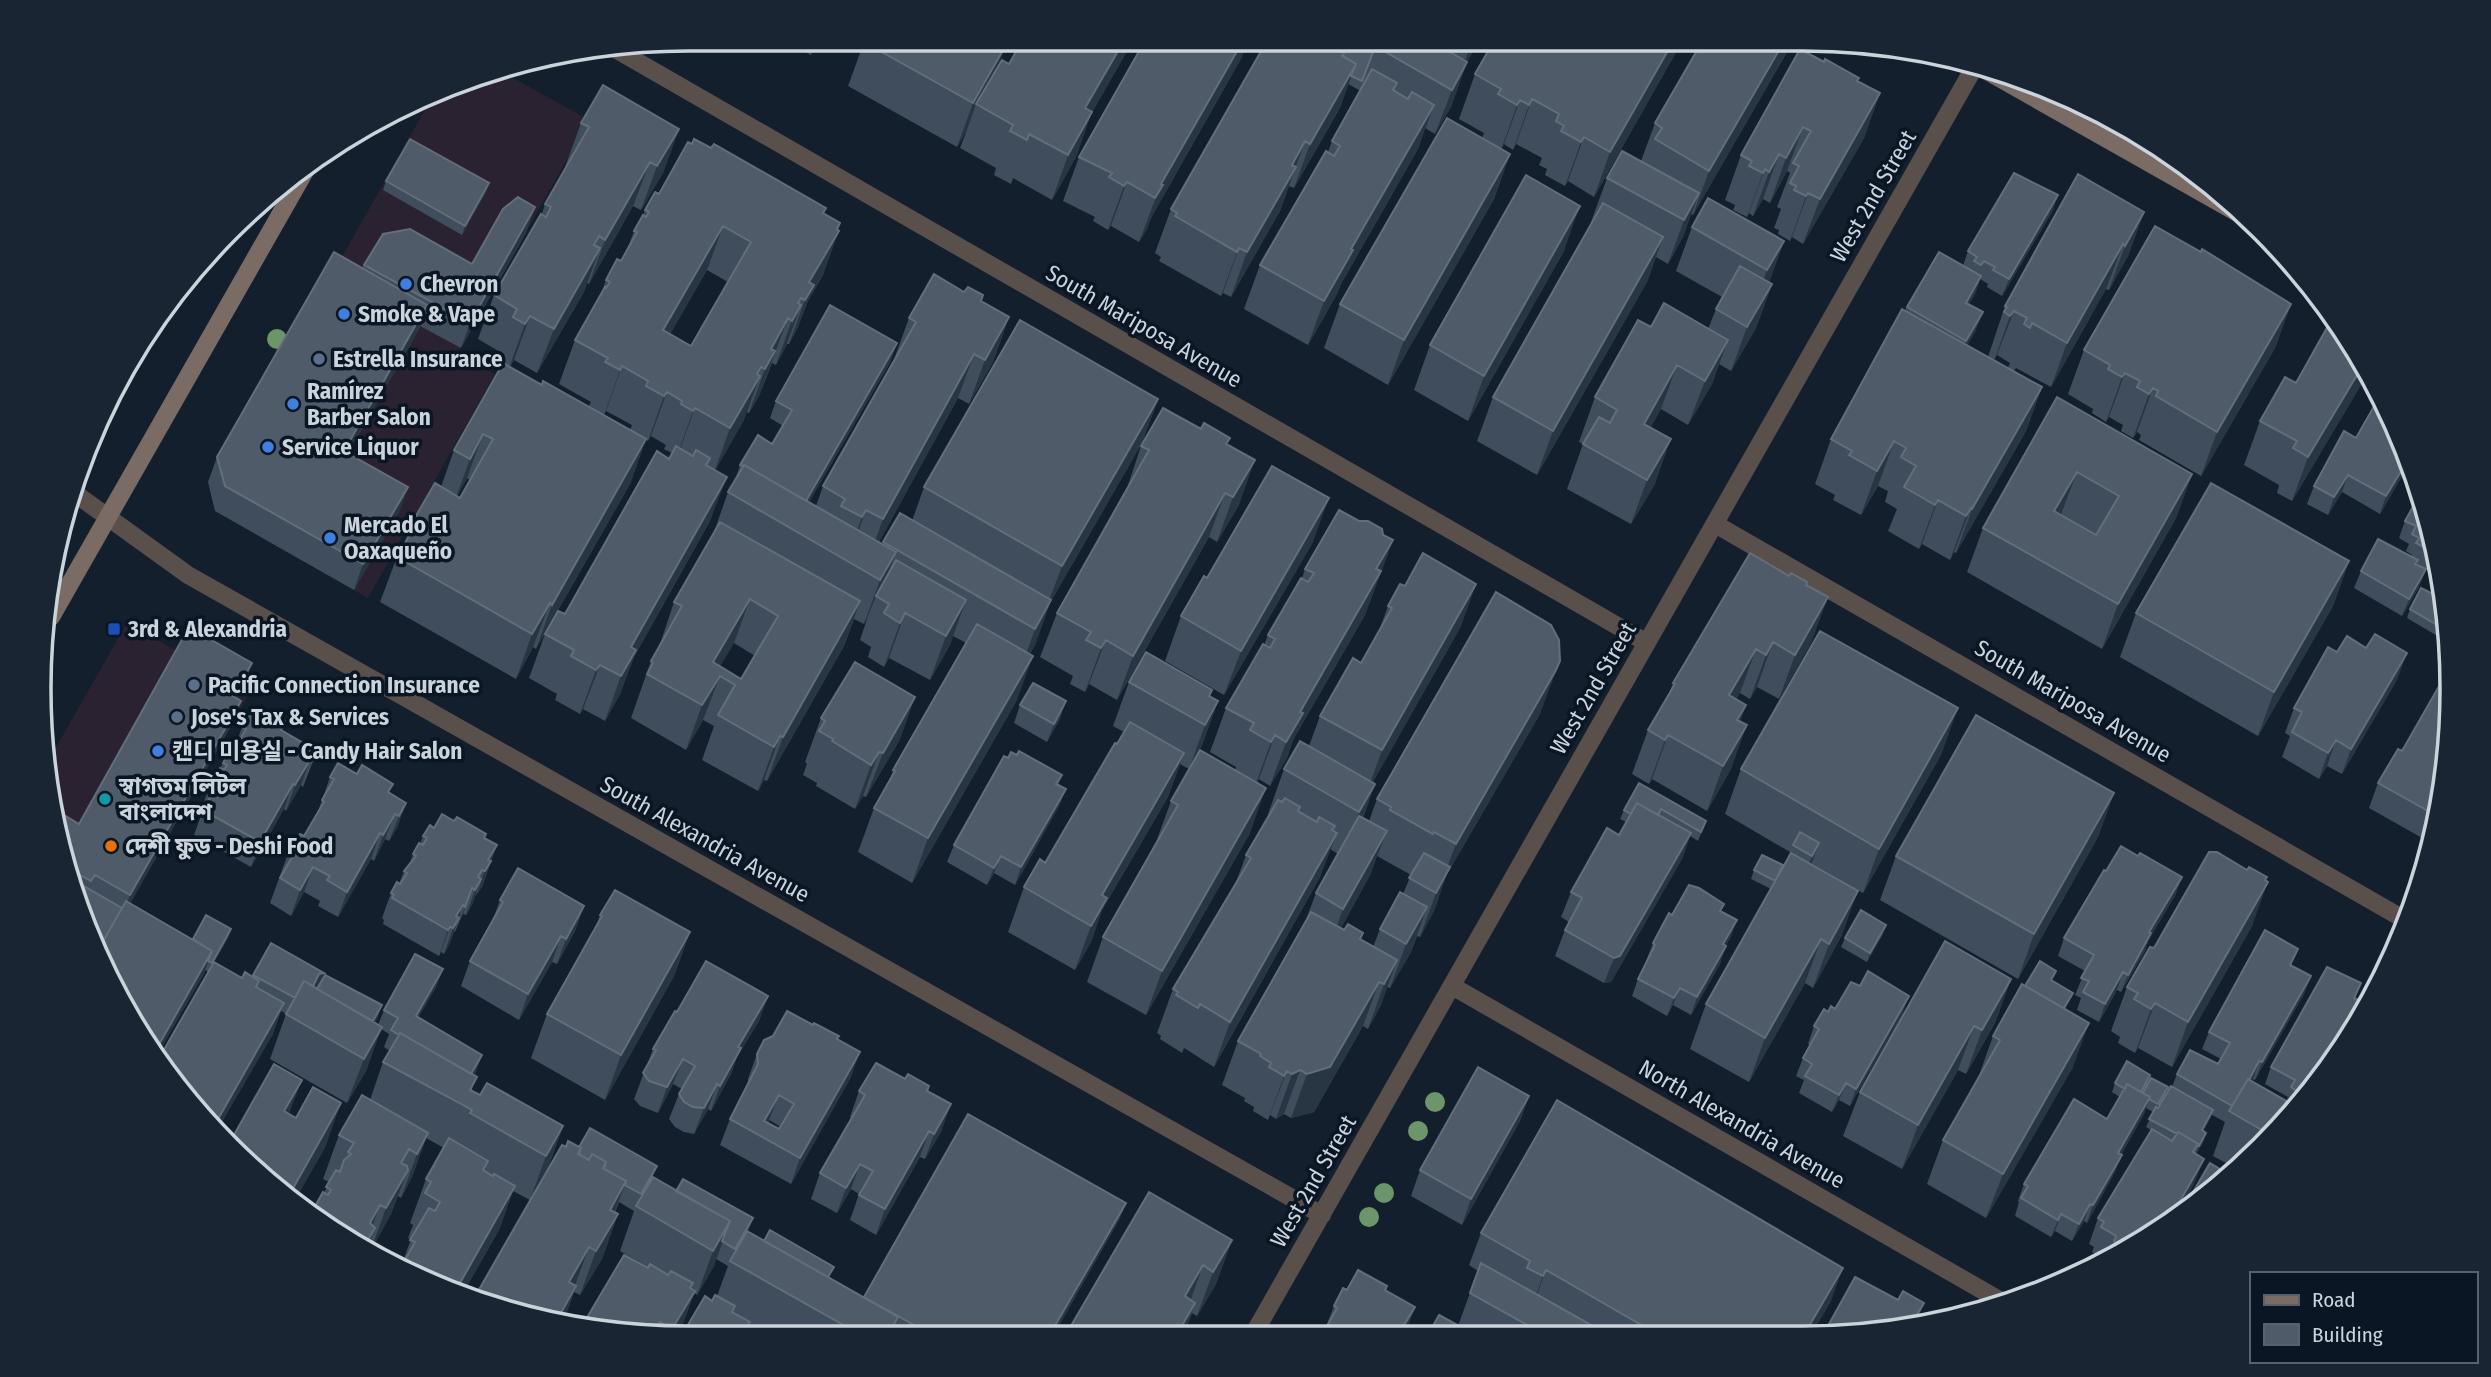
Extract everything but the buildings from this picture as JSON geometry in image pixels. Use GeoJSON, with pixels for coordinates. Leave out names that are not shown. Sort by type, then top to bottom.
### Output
{"type":"FeatureCollection","features":[{"type":"Feature","properties":{"kind":"main road"},"geometry":{"type":"LineString","coordinates":[[2014,88],[2206,195]]}},
{"type":"Feature","properties":{"kind":"main road"},"geometry":{"type":"LineString","coordinates":[[56,609],[297,186]]}},
{"type":"Feature","properties":{"kind":"street","name":"South Mariposa Avenue"},"geometry":{"type":"LineString","coordinates":[[624,54],[1647,643]]}},
{"type":"Feature","properties":{"kind":"street","name":"West 2nd Street"},"geometry":{"type":"LineString","coordinates":[[1258,1326],[1972,73]]}},
{"type":"Feature","properties":{"kind":"street","name":"South Alexandria Avenue"},"geometry":{"type":"LineString","coordinates":[[80,498],[188,575],[1322,1215]]}},
{"type":"Feature","properties":{"kind":"street","name":"South Mariposa Avenue"},"geometry":{"type":"LineString","coordinates":[[1715,524],[2398,916]]}},
{"type":"Feature","properties":{"kind":"street","name":"North Alexandria Avenue"},"geometry":{"type":"LineString","coordinates":[[1452,986],[1993,1297]]}},
{"type":"Feature","properties":{"kind":"shaded area"},"geometry":{"type":"Polygon","coordinates":[[[510,76],[589,120],[458,353],[495,374],[368,598],[215,511],[208,482],[324,278],[329,280],[426,107],[510,76]]]}},
{"type":"Feature","properties":{"kind":"shaded area"},"geometry":{"type":"Polygon","coordinates":[[[127,623],[250,692],[117,926],[203,976],[161,1048],[136,1007],[99,933],[72,854],[54,751],[127,623]]]}},
{"type":"Feature","properties":{"kind":"place","name":"Chevron"},"geometry":{"type":"Point","coordinates":[406,284]}},
{"type":"Feature","properties":{"kind":"place","name":"Smoke & Vape"},"geometry":{"type":"Point","coordinates":[344,314]}},
{"type":"Feature","properties":{"kind":"place","name":"Estrella Insurance"},"geometry":{"type":"Point","coordinates":[319,359]}},
{"type":"Feature","properties":{"kind":"place","name":"Ramírez Barber Salon"},"geometry":{"type":"Point","coordinates":[293,404]}},
{"type":"Feature","properties":{"kind":"place","name":"Service Liquor"},"geometry":{"type":"Point","coordinates":[268,447]}},
{"type":"Feature","properties":{"kind":"place","name":"Mercado El Oaxaqueño"},"geometry":{"type":"Point","coordinates":[330,538]}},
{"type":"Feature","properties":{"kind":"place","name":"3rd & Alexandria"},"geometry":{"type":"Point","coordinates":[114,629]}},
{"type":"Feature","properties":{"kind":"place","name":"Pacific Connection Insurance"},"geometry":{"type":"Point","coordinates":[194,685]}},
{"type":"Feature","properties":{"kind":"place","name":"Jose's Tax & Services"},"geometry":{"type":"Point","coordinates":[177,717]}},
{"type":"Feature","properties":{"kind":"place","name":"캔디 미용실 - Candy Hair Salon"},"geometry":{"type":"Point","coordinates":[158,751]}},
{"type":"Feature","properties":{"kind":"place","name":"স্বাগতম লিটল বাংলাদেশ"},"geometry":{"type":"Point","coordinates":[105,799]}},
{"type":"Feature","properties":{"kind":"place","name":"দেশী ফুড - Deshi Food"},"geometry":{"type":"Point","coordinates":[111,846]}}]}
